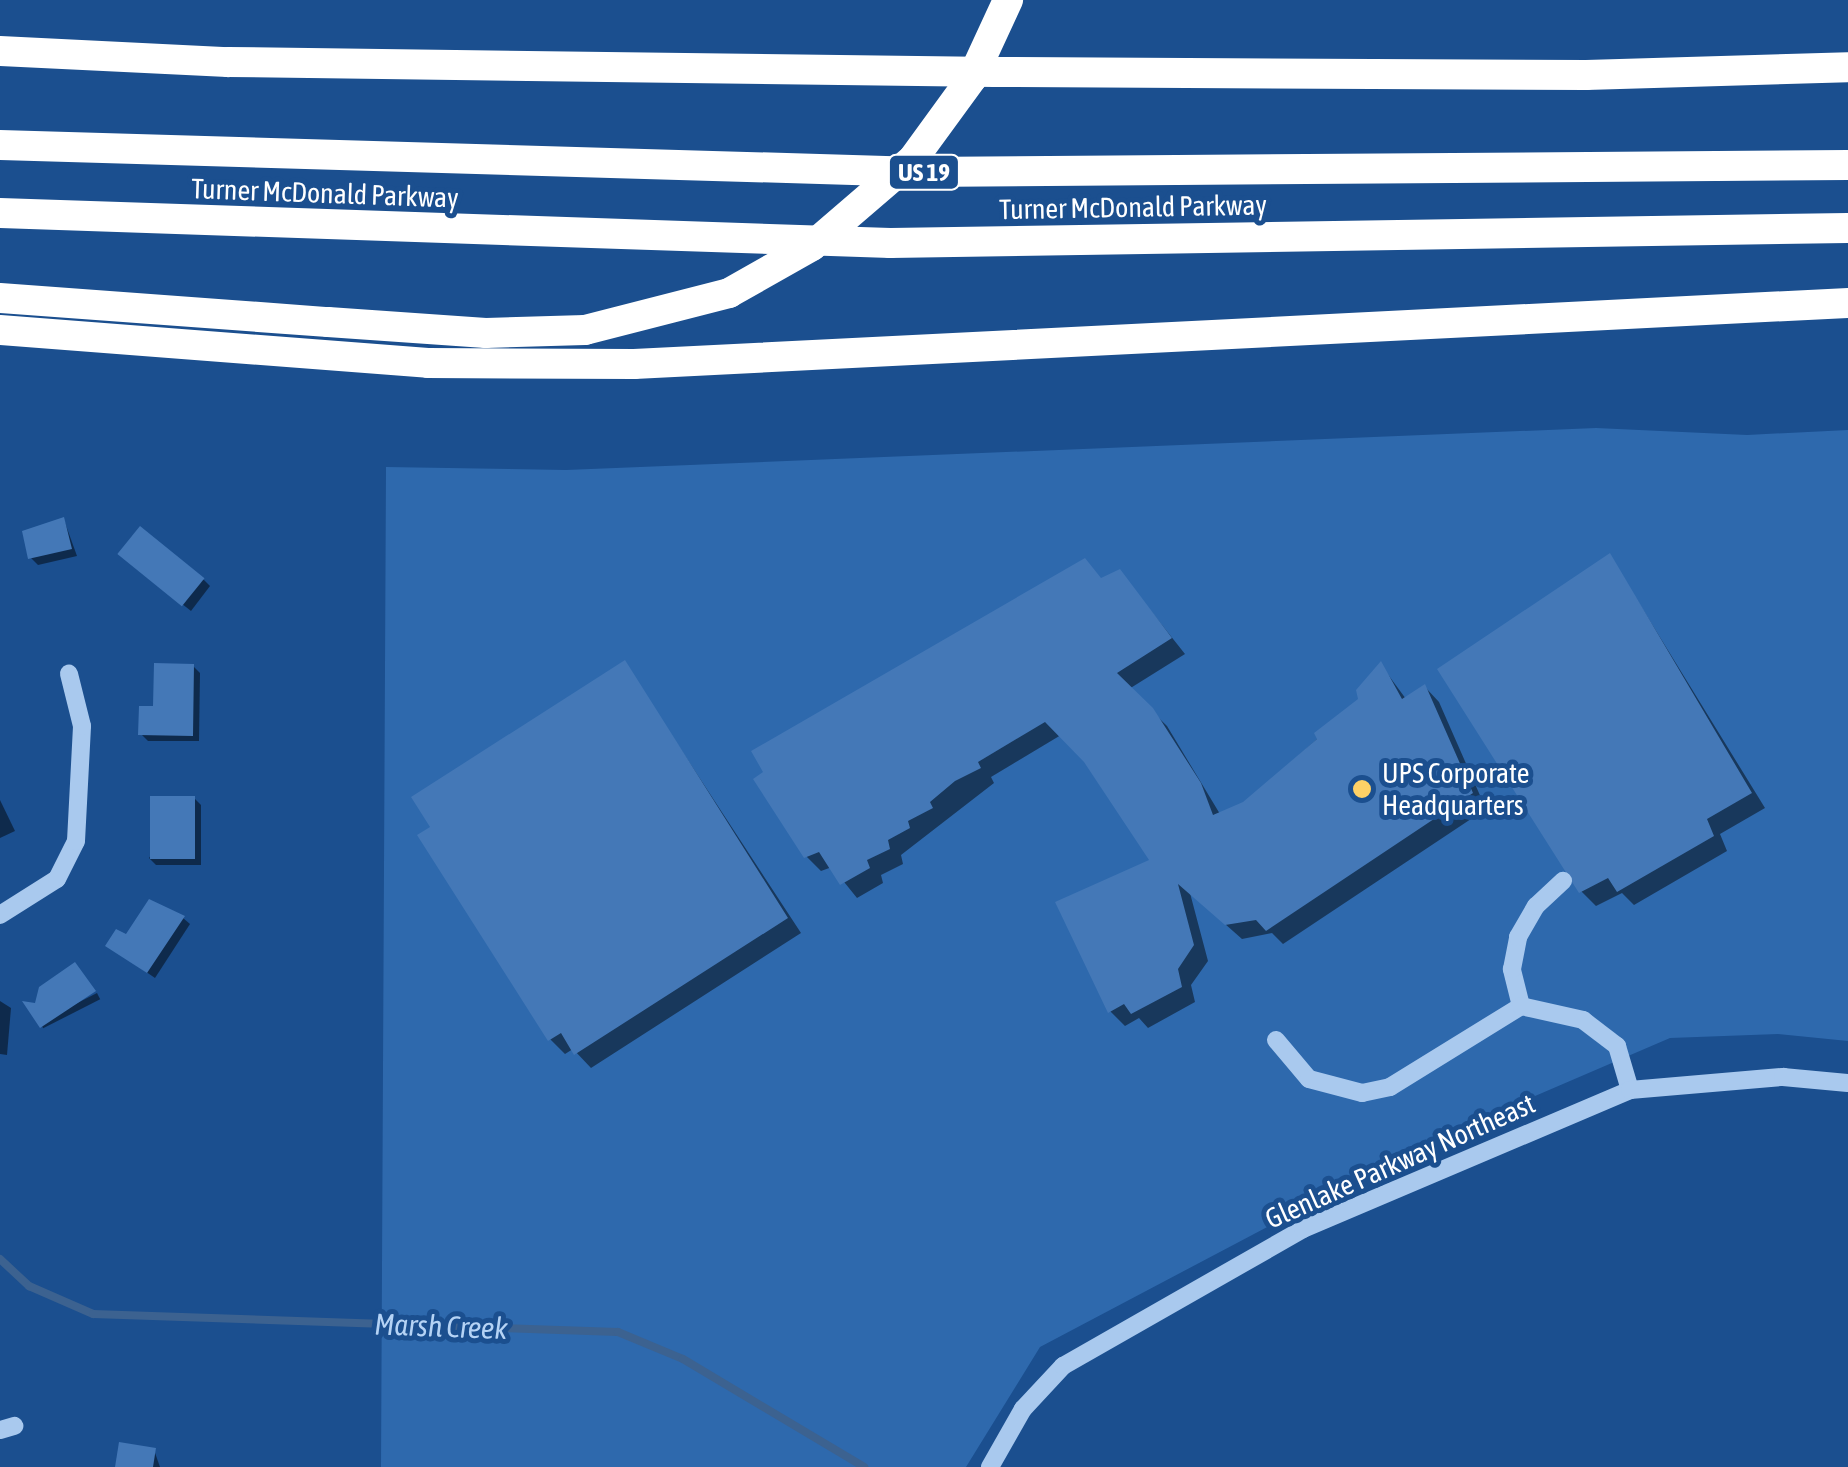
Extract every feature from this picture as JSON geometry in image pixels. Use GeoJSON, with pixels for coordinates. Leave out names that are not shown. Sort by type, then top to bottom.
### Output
{"type":"FeatureCollection","features":[{"type":"Feature","properties":{"kind":"highway"},"geometry":{"type":"LineString","coordinates":[[0,298],[486,333],[585,330],[682,310],[774,271],[882,191],[972,78],[1008,0]]}},
{"type":"Feature","properties":{"kind":"highway"},"geometry":{"type":"LineString","coordinates":[[0,51],[228,62],[996,72],[1586,75],[1848,67]]}},
{"type":"Feature","properties":{"kind":"highway","name":"Turner McDonald Parkway"},"geometry":{"type":"LineString","coordinates":[[0,144],[919,172],[1848,165]]}},
{"type":"Feature","properties":{"kind":"highway","name":"Turner McDonald Parkway"},"geometry":{"type":"LineString","coordinates":[[0,213],[890,243],[1848,228]]}},
{"type":"Feature","properties":{"kind":"highway"},"geometry":{"type":"LineString","coordinates":[[0,330],[428,362],[634,364],[1848,303]]}},
{"type":"Feature","properties":{"kind":"street"},"geometry":{"type":"LineString","coordinates":[[0,915],[57,879],[76,841],[82,726],[69,674]]}},
{"type":"Feature","properties":{"kind":"street"},"geometry":{"type":"LineString","coordinates":[[1521,1006],[1512,969],[1518,937],[1536,906],[1563,881]]}},
{"type":"Feature","properties":{"kind":"street"},"geometry":{"type":"LineString","coordinates":[[1276,1040],[1309,1079],[1362,1093],[1390,1087],[1521,1006],[1583,1020],[1617,1046],[1630,1090]]}},
{"type":"Feature","properties":{"kind":"street","name":"Glenlake Parkway Northeast"},"geometry":{"type":"LineString","coordinates":[[990,1467],[1023,1409],[1063,1366],[1304,1229],[1630,1090],[1784,1077],[1848,1083]]}},
{"type":"Feature","properties":{"kind":"shaded area"},"geometry":{"type":"Polygon","coordinates":[[[1596,428],[1747,435],[1848,430],[1848,1041],[1778,1034],[1670,1038],[1430,1141],[1040,1347],[966,1467],[381,1467],[386,467],[566,470],[1596,428]]]}},
{"type":"Feature","properties":{"kind":"building"},"geometry":{"type":"Polygon","coordinates":[[[64,517],[72,549],[28,559],[22,531],[64,517]]]}},
{"type":"Feature","properties":{"kind":"building"},"geometry":{"type":"Polygon","coordinates":[[[140,526],[205,578],[182,606],[117,554],[140,526]]]}},
{"type":"Feature","properties":{"kind":"building"},"geometry":{"type":"Polygon","coordinates":[[[1610,553],[1752,793],[1707,819],[1714,836],[1617,892],[1608,878],[1579,893],[1437,669],[1610,553]]]}},
{"type":"Feature","properties":{"kind":"building","name":"UPS Corporate Headquarters"},"geometry":{"type":"Polygon","coordinates":[[[1085,558],[1101,578],[1120,569],[1172,638],[1117,673],[1153,708],[1201,783],[1213,815],[1243,802],[1317,739],[1314,733],[1358,699],[1356,690],[1381,661],[1402,699],[1425,684],[1473,793],[1266,931],[1256,920],[1225,925],[1178,884],[1194,945],[1178,969],[1182,987],[1131,1014],[1124,1004],[1108,1013],[1055,902],[1149,860],[1084,762],[1045,722],[978,762],[981,768],[955,781],[930,802],[933,808],[908,821],[910,828],[888,840],[890,849],[867,860],[870,868],[840,885],[819,852],[804,858],[753,779],[763,772],[751,751],[1085,558]]]}},
{"type":"Feature","properties":{"kind":"building"},"geometry":{"type":"Polygon","coordinates":[[[625,660],[788,918],[574,1055],[561,1033],[548,1041],[417,835],[430,827],[411,797],[625,660]]]}},
{"type":"Feature","properties":{"kind":"building"},"geometry":{"type":"Polygon","coordinates":[[[154,663],[194,664],[193,736],[138,735],[139,706],[153,706],[154,663]]]}},
{"type":"Feature","properties":{"kind":"building"},"geometry":{"type":"Polygon","coordinates":[[[150,796],[195,796],[195,859],[150,859],[150,796]]]}},
{"type":"Feature","properties":{"kind":"building"},"geometry":{"type":"Polygon","coordinates":[[[149,899],[185,916],[147,973],[105,946],[116,929],[126,934],[149,899]]]}},
{"type":"Feature","properties":{"kind":"building"},"geometry":{"type":"Polygon","coordinates":[[[75,962],[96,991],[40,1028],[22,1001],[35,1003],[39,987],[75,962]]]}},
{"type":"Feature","properties":{"kind":"building"},"geometry":{"type":"Polygon","coordinates":[[[119,1442],[156,1448],[153,1467],[115,1467],[119,1442]]]}},
{"type":"Feature","properties":{"kind":"waterway","name":"Marsh Creek"},"geometry":{"type":"LineString","coordinates":[[0,1259],[29,1286],[93,1314],[618,1332],[683,1359],[864,1467]]}},
{"type":"Feature","properties":{"kind":"place","name":"UPS Corporate Headquarters"},"geometry":{"type":"Point","coordinates":[1362,789]}}]}
